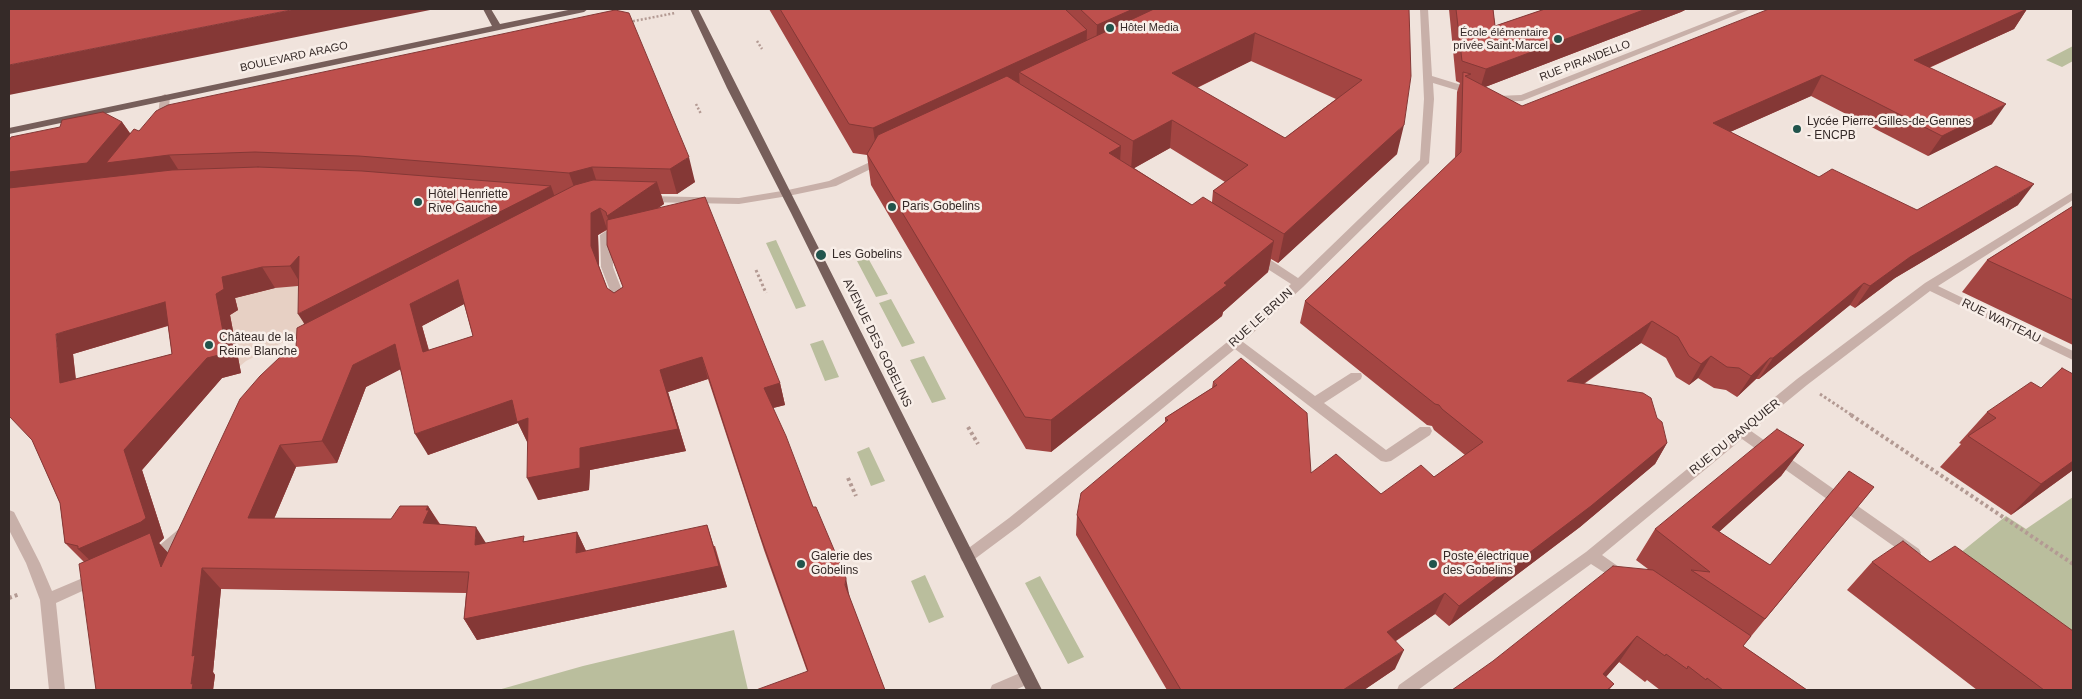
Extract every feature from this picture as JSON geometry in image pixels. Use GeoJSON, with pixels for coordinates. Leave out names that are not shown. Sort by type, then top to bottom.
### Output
{"type":"FeatureCollection","features":[{"type":"Feature","properties":{"kind":"main road"},"geometry":{"type":"LineString","coordinates":[[487,9],[498,27]]}},
{"type":"Feature","properties":{"kind":"main road","name":"BOULEVARD ARAGO"},"geometry":{"type":"LineString","coordinates":[[9,131],[584,9]]}},
{"type":"Feature","properties":{"kind":"main road","name":"AVENUE DES GOBELINS"},"geometry":{"type":"LineString","coordinates":[[694,9],[732,88],[788,193],[1031,683]]}},
{"type":"Feature","properties":{"kind":"street","name":"RUE LE BRUN"},"geometry":{"type":"LineString","coordinates":[[968,556],[1014,522],[1235,342],[1299,284],[1425,161],[1429,99],[1424,9]]}},
{"type":"Feature","properties":{"kind":"street","name":"RUE PIRANDELLO"},"geometry":{"type":"LineString","coordinates":[[1428,78],[1496,99],[1522,98],[1740,10]]}},
{"type":"Feature","properties":{"kind":"street"},"geometry":{"type":"LineString","coordinates":[[160,133],[165,97]]}},
{"type":"Feature","properties":{"kind":"street"},"geometry":{"type":"LineString","coordinates":[[25,139],[34,125]]}},
{"type":"Feature","properties":{"kind":"street"},"geometry":{"type":"LineString","coordinates":[[632,198],[739,201],[788,193],[832,184],[894,154]]}},
{"type":"Feature","properties":{"kind":"street","name":"RUE DU BANQUIER"},"geometry":{"type":"LineString","coordinates":[[1405,690],[1591,556],[1802,382],[1929,286],[2073,195]]}},
{"type":"Feature","properties":{"kind":"street"},"geometry":{"type":"LineString","coordinates":[[606,235],[607,267],[623,309]]}},
{"type":"Feature","properties":{"kind":"street"},"geometry":{"type":"LineString","coordinates":[[1244,248],[1299,284]]}},
{"type":"Feature","properties":{"kind":"street","name":"RUE WATTEAU"},"geometry":{"type":"LineString","coordinates":[[1929,286],[2073,356]]}},
{"type":"Feature","properties":{"kind":"street"},"geometry":{"type":"LineString","coordinates":[[1235,342],[1386,457],[1425,430]]}},
{"type":"Feature","properties":{"kind":"street"},"geometry":{"type":"LineString","coordinates":[[1316,402],[1356,376]]}},
{"type":"Feature","properties":{"kind":"street"},"geometry":{"type":"LineString","coordinates":[[1742,432],[1928,563]]}},
{"type":"Feature","properties":{"kind":"street"},"geometry":{"type":"LineString","coordinates":[[10,521],[33,563],[48,600],[57,690]]}},
{"type":"Feature","properties":{"kind":"street"},"geometry":{"type":"LineString","coordinates":[[141,559],[166,548],[178,539],[190,522]]}},
{"type":"Feature","properties":{"kind":"street"},"geometry":{"type":"LineString","coordinates":[[1591,556],[1640,589]]}},
{"type":"Feature","properties":{"kind":"street"},"geometry":{"type":"LineString","coordinates":[[48,600],[108,574]]}},
{"type":"Feature","properties":{"kind":"street"},"geometry":{"type":"LineString","coordinates":[[998,690],[1031,683]]}},
{"type":"Feature","properties":{"kind":"path"},"geometry":{"type":"LineString","coordinates":[[630,22],[694,9]]}},
{"type":"Feature","properties":{"kind":"path"},"geometry":{"type":"LineString","coordinates":[[757,41],[762,49]]}},
{"type":"Feature","properties":{"kind":"path"},"geometry":{"type":"LineString","coordinates":[[696,104],[701,114]]}},
{"type":"Feature","properties":{"kind":"path"},"geometry":{"type":"LineString","coordinates":[[756,270],[766,293]]}},
{"type":"Feature","properties":{"kind":"path"},"geometry":{"type":"LineString","coordinates":[[1820,394],[2073,564]]}},
{"type":"Feature","properties":{"kind":"path"},"geometry":{"type":"LineString","coordinates":[[968,427],[978,444]]}},
{"type":"Feature","properties":{"kind":"path"},"geometry":{"type":"LineString","coordinates":[[848,478],[856,496]]}},
{"type":"Feature","properties":{"kind":"green space"},"geometry":{"type":"Polygon","coordinates":[[[2073,46],[2073,61],[2062,67],[2046,60],[2073,46]]]}},
{"type":"Feature","properties":{"kind":"green space"},"geometry":{"type":"Polygon","coordinates":[[[776,240],[806,306],[796,309],[766,243],[776,240]]]}},
{"type":"Feature","properties":{"kind":"green space"},"geometry":{"type":"Polygon","coordinates":[[[868,258],[888,294],[876,297],[857,261],[868,258]]]}},
{"type":"Feature","properties":{"kind":"green space"},"geometry":{"type":"Polygon","coordinates":[[[891,299],[915,343],[902,347],[879,303],[891,299]]]}},
{"type":"Feature","properties":{"kind":"green space"},"geometry":{"type":"Polygon","coordinates":[[[823,340],[839,377],[825,381],[810,344],[823,340]]]}},
{"type":"Feature","properties":{"kind":"green space"},"geometry":{"type":"Polygon","coordinates":[[[924,356],[946,399],[932,403],[910,360],[924,356]]]}},
{"type":"Feature","properties":{"kind":"green space"},"geometry":{"type":"Polygon","coordinates":[[[869,447],[885,481],[871,486],[857,452],[869,447]]]}},
{"type":"Feature","properties":{"kind":"green space"},"geometry":{"type":"Polygon","coordinates":[[[2073,497],[2073,644],[1954,558],[2006,516],[2026,529],[2073,497]]]}},
{"type":"Feature","properties":{"kind":"green space"},"geometry":{"type":"Polygon","coordinates":[[[925,575],[944,617],[929,623],[911,581],[925,575]]]}},
{"type":"Feature","properties":{"kind":"green space"},"geometry":{"type":"Polygon","coordinates":[[[1040,576],[1084,657],[1068,664],[1025,583],[1040,576]]]}},
{"type":"Feature","properties":{"kind":"green space"},"geometry":{"type":"Polygon","coordinates":[[[734,630],[748,690],[498,690],[583,666],[734,630]]]}},
{"type":"Feature","properties":{"kind":"shaded area"},"geometry":{"type":"Polygon","coordinates":[[[323,276],[311,328],[246,361],[240,366],[153,301],[227,290],[275,288],[323,276]]]}},
{"type":"Feature","properties":{"kind":"building"},"geometry":{"type":"Polygon","coordinates":[[[9,9],[296,9],[9,65],[9,9]]]}},
{"type":"Feature","properties":{"kind":"building"},"geometry":{"type":"Polygon","coordinates":[[[780,9],[1065,9],[1087,30],[873,128],[849,124],[780,9]]]}},
{"type":"Feature","properties":{"kind":"building"},"geometry":{"type":"Polygon","coordinates":[[[1080,9],[1133,9],[1097,25],[1080,9]]]}},
{"type":"Feature","properties":{"kind":"building"},"geometry":{"type":"Polygon","coordinates":[[[1154,9],[1409,9],[1411,76],[1404,125],[1284,234],[1213,191],[1248,165],[1172,120],[1133,141],[1019,72],[1154,9]],[[1255,33],[1172,73],[1285,138],[1362,80],[1255,33]]]}},
{"type":"Feature","properties":{"kind":"building"},"geometry":{"type":"Polygon","coordinates":[[[1456,9],[1493,9],[1495,26],[1545,9],[1646,9],[1486,69],[1462,61],[1456,9]]]}},
{"type":"Feature","properties":{"kind":"building"},"geometry":{"type":"Polygon","coordinates":[[[1769,9],[2027,9],[1914,60],[2006,104],[1942,136],[1822,75],[1713,123],[1819,177],[1832,169],[1917,210],[1996,166],[2034,184],[1910,257],[1870,286],[1864,283],[1773,358],[1770,358],[1751,376],[1739,368],[1727,367],[1711,356],[1701,364],[1689,356],[1678,337],[1652,321],[1567,381],[1643,393],[1651,398],[1657,418],[1662,422],[1667,443],[1591,506],[1459,606],[1445,593],[1387,632],[1404,650],[1343,690],[1181,690],[1077,515],[1081,493],[1168,420],[1165,418],[1217,385],[1213,382],[1241,358],[1307,413],[1311,473],[1336,454],[1381,494],[1421,465],[1434,477],[1483,442],[1439,405],[1435,404],[1305,301],[1461,152],[1463,72],[1471,74],[1465,76],[1522,106],[1769,9]]]}},
{"type":"Feature","properties":{"kind":"building"},"geometry":{"type":"Polygon","coordinates":[[[615,10],[629,13],[689,157],[670,169],[592,167],[569,173],[359,156],[255,152],[169,155],[106,163],[134,129],[139,131],[156,111],[168,105],[615,10]]]}},
{"type":"Feature","properties":{"kind":"building"},"geometry":{"type":"Polygon","coordinates":[[[1007,76],[1121,146],[1109,153],[1192,205],[1203,197],[1274,241],[1224,283],[1227,285],[1051,420],[1025,417],[867,154],[878,135],[1007,76]]]}},
{"type":"Feature","properties":{"kind":"building"},"geometry":{"type":"Polygon","coordinates":[[[103,112],[122,122],[87,163],[9,172],[9,141],[11,137],[60,127],[62,120],[103,112]]]}},
{"type":"Feature","properties":{"kind":"building"},"geometry":{"type":"Polygon","coordinates":[[[258,167],[362,171],[551,186],[298,314],[299,256],[290,266],[262,267],[222,277],[224,289],[216,294],[227,353],[207,358],[124,450],[146,518],[141,522],[78,549],[78,546],[65,543],[60,503],[32,440],[9,416],[9,188],[172,170],[258,167]],[[165,302],[56,334],[60,383],[172,354],[165,302]]]}},
{"type":"Feature","properties":{"kind":"building"},"geometry":{"type":"Polygon","coordinates":[[[593,180],[657,182],[607,216],[606,212],[600,208],[591,213],[591,246],[607,288],[614,293],[623,287],[607,245],[607,220],[705,197],[780,383],[764,388],[786,436],[813,507],[816,507],[846,578],[845,585],[885,690],[756,690],[808,671],[758,529],[702,357],[660,370],[678,429],[580,448],[580,468],[527,478],[528,418],[517,422],[512,400],[415,434],[395,344],[353,365],[322,441],[280,445],[248,518],[391,519],[400,506],[428,506],[426,510],[429,510],[423,523],[476,527],[475,545],[524,536],[523,542],[577,532],[576,553],[707,525],[719,566],[464,619],[469,572],[202,568],[192,656],[195,655],[191,684],[193,683],[192,690],[96,690],[79,564],[150,533],[161,567],[240,399],[279,358],[296,347],[297,328],[575,185],[593,180]],[[458,280],[410,304],[423,352],[473,336],[458,280]]]}},
{"type":"Feature","properties":{"kind":"building"},"geometry":{"type":"Polygon","coordinates":[[[2073,206],[2073,300],[1987,260],[2073,206]]]}},
{"type":"Feature","properties":{"kind":"building"},"geometry":{"type":"Polygon","coordinates":[[[2062,368],[2073,374],[2073,461],[2041,484],[1968,436],[1996,418],[1987,412],[2031,382],[2041,388],[2062,368]]]}},
{"type":"Feature","properties":{"kind":"building"},"geometry":{"type":"Polygon","coordinates":[[[1777,429],[1804,445],[1712,527],[1770,565],[1849,471],[1874,487],[1765,619],[1691,570],[1710,572],[1655,529],[1777,429]]]}},
{"type":"Feature","properties":{"kind":"building"},"geometry":{"type":"Polygon","coordinates":[[[1903,541],[1930,562],[1955,546],[2073,631],[2073,690],[2044,690],[1872,562],[1903,541]]]}},
{"type":"Feature","properties":{"kind":"building"},"geometry":{"type":"Polygon","coordinates":[[[1613,566],[1653,570],[1751,636],[1743,646],[1807,690],[1723,690],[1688,666],[1687,669],[1666,654],[1665,656],[1637,636],[1603,674],[1614,684],[1607,690],[1452,690],[1493,661],[1613,566]]]}},
{"type":"Feature","properties":{"kind":"place","name":"Hôtel Media"},"geometry":{"type":"Point","coordinates":[1110,28]}},
{"type":"Feature","properties":{"kind":"place","name":"École élémentaire privée Saint-Marcel"},"geometry":{"type":"Point","coordinates":[1558,39]}},
{"type":"Feature","properties":{"kind":"place","name":"Lycée Pierre-Gilles-de-Gennes - ENCPB"},"geometry":{"type":"Point","coordinates":[1797,129]}},
{"type":"Feature","properties":{"kind":"place","name":"Hôtel Henriette Rive Gauche"},"geometry":{"type":"Point","coordinates":[418,202]}},
{"type":"Feature","properties":{"kind":"place","name":"Paris Gobelins"},"geometry":{"type":"Point","coordinates":[892,207]}},
{"type":"Feature","properties":{"kind":"place","name":"Les Gobelins"},"geometry":{"type":"Point","coordinates":[821,255]}},
{"type":"Feature","properties":{"kind":"place","name":"Château de la Reine Blanche"},"geometry":{"type":"Point","coordinates":[209,345]}},
{"type":"Feature","properties":{"kind":"place","name":"Galerie des Gobelins"},"geometry":{"type":"Point","coordinates":[801,564]}},
{"type":"Feature","properties":{"kind":"place","name":"Poste électrique des Gobelins"},"geometry":{"type":"Point","coordinates":[1433,564]}}]}
